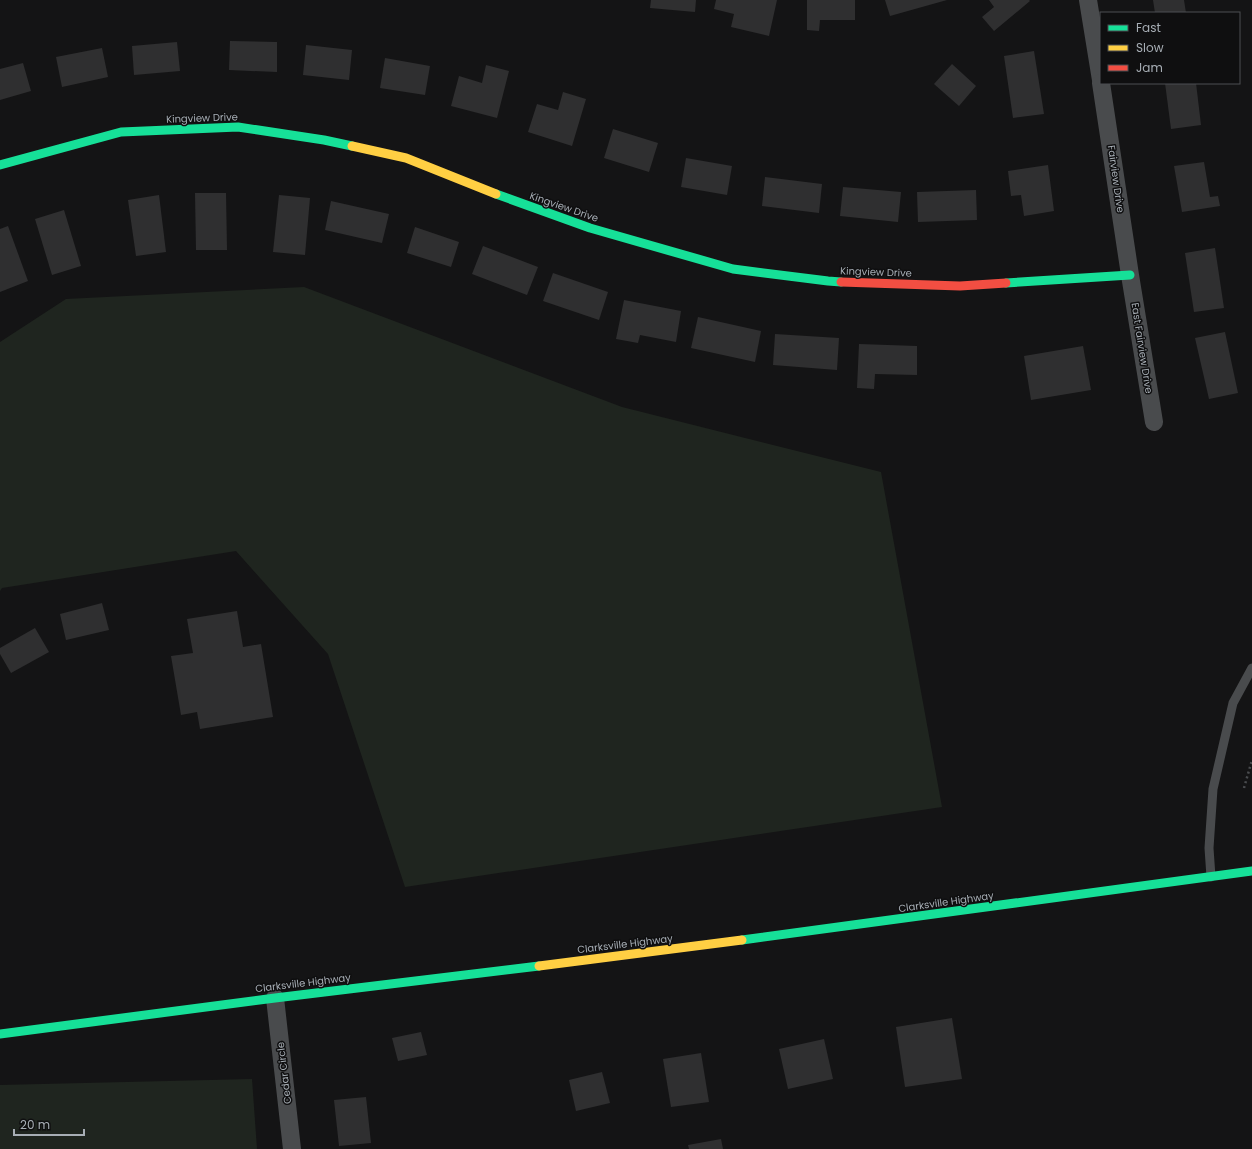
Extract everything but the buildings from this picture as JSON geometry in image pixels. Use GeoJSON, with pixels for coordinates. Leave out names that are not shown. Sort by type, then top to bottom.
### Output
{"type":"FeatureCollection","features":[{"type":"Feature","properties":{"kind":"main road","name":"Kingview Drive"},"geometry":{"type":"LineString","coordinates":[[0,165],[121,132],[238,127],[324,140],[406,158],[487,191],[590,228],[733,269],[828,281],[960,286],[1130,275]]}},
{"type":"Feature","properties":{"kind":"main road","name":"Clarksville Highway"},"geometry":{"type":"LineString","coordinates":[[0,1034],[275,998],[714,944],[1252,871]]}},
{"type":"Feature","properties":{"kind":"street","name":"Fairview Drive"},"geometry":{"type":"LineString","coordinates":[[1088,0],[1100,76]]}},
{"type":"Feature","properties":{"kind":"street","name":"Fairview Drive"},"geometry":{"type":"LineString","coordinates":[[1101,84],[1130,275]]}},
{"type":"Feature","properties":{"kind":"street","name":"East Fairview Drive"},"geometry":{"type":"LineString","coordinates":[[1130,275],[1154,422]]}},
{"type":"Feature","properties":{"kind":"street","name":"Cedar Circle"},"geometry":{"type":"LineString","coordinates":[[275,998],[292,1149]]}},
{"type":"Feature","properties":{"kind":"lane"},"geometry":{"type":"LineString","coordinates":[[1211,877],[1209,848],[1213,789],[1233,703],[1252,668]]}},
{"type":"Feature","properties":{"kind":"path"},"geometry":{"type":"LineString","coordinates":[[1244,788],[1252,760]]}},
{"type":"Feature","properties":{"kind":"shaded area"},"geometry":{"type":"Polygon","coordinates":[[[304,287],[622,407],[881,472],[942,807],[405,887],[328,654],[236,551],[2,588],[0,591],[0,342],[66,299],[304,287]]]}},
{"type":"Feature","properties":{"kind":"shaded area"},"geometry":{"type":"Polygon","coordinates":[[[252,1079],[257,1149],[0,1149],[0,1085],[252,1079]]]}},
{"type":"Feature","properties":{"kind":"traffic: fast"},"geometry":{"type":"LineString","coordinates":[[0,165],[121,132],[238,127],[324,140],[352,146]]}},
{"type":"Feature","properties":{"kind":"traffic: fast"},"geometry":{"type":"LineString","coordinates":[[496,194],[590,228],[733,269],[841,282]]}},
{"type":"Feature","properties":{"kind":"traffic: fast"},"geometry":{"type":"LineString","coordinates":[[1006,283],[1130,275]]}},
{"type":"Feature","properties":{"kind":"traffic: fast"},"geometry":{"type":"LineString","coordinates":[[742,940],[1252,871]]}},
{"type":"Feature","properties":{"kind":"traffic: fast"},"geometry":{"type":"LineString","coordinates":[[0,1034],[275,998],[539,966]]}},
{"type":"Feature","properties":{"kind":"traffic: slow"},"geometry":{"type":"LineString","coordinates":[[352,146],[406,158],[496,194]]}},
{"type":"Feature","properties":{"kind":"traffic: slow"},"geometry":{"type":"LineString","coordinates":[[539,966],[742,940]]}},
{"type":"Feature","properties":{"kind":"traffic: jam"},"geometry":{"type":"LineString","coordinates":[[841,282],[960,286],[1006,283]]}}]}
